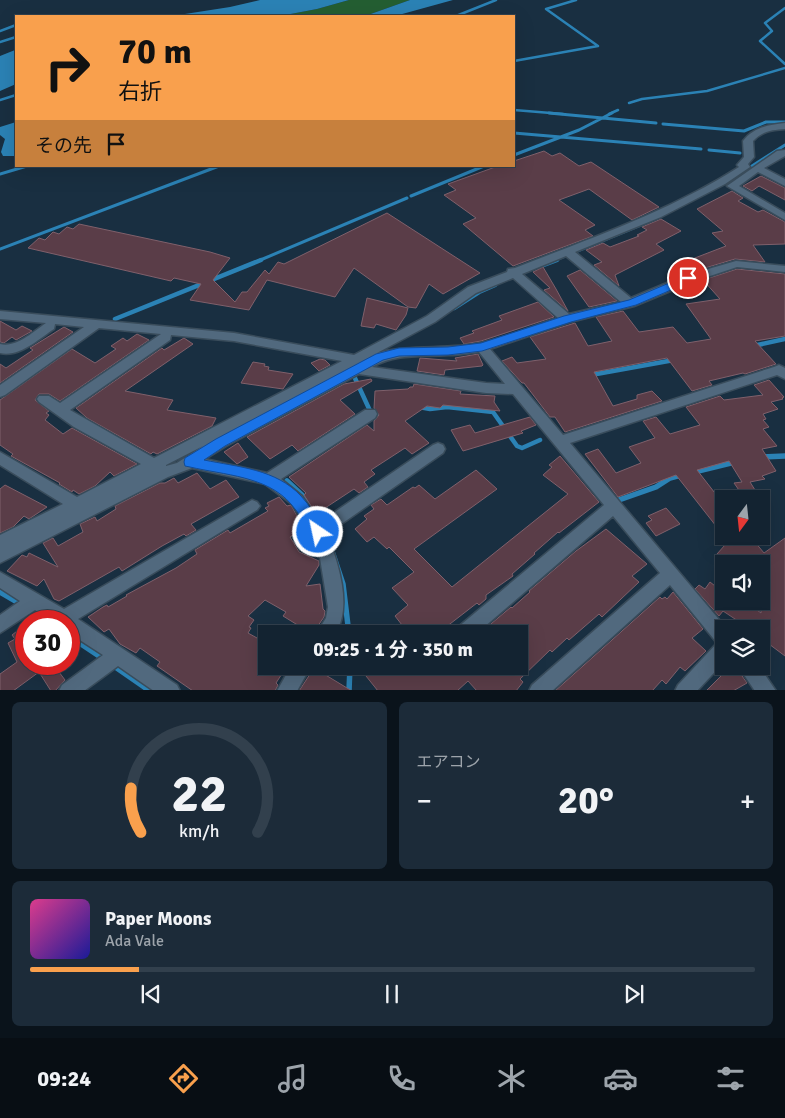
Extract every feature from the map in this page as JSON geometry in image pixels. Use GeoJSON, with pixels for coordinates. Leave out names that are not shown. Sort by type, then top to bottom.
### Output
{"type":"FeatureCollection","features":[{"type":"Feature","properties":{"kind":"street"},"geometry":{"type":"LineString","coordinates":[[571,254],[722,182],[745,167],[742,164],[749,157],[748,141],[754,133],[766,128],[785,126]]}},
{"type":"Feature","properties":{"kind":"street"},"geometry":{"type":"LineString","coordinates":[[44,399],[79,423],[160,468],[190,462],[220,442],[359,363],[473,294],[516,274],[662,220],[727,186],[732,186],[780,153],[785,153]]}},
{"type":"Feature","properties":{"kind":"street"},"geometry":{"type":"LineString","coordinates":[[757,168],[785,183]]}},
{"type":"Feature","properties":{"kind":"street"},"geometry":{"type":"LineString","coordinates":[[732,186],[785,217]]}},
{"type":"Feature","properties":{"kind":"street"},"geometry":{"type":"LineString","coordinates":[[571,254],[630,303]]}},
{"type":"Feature","properties":{"kind":"street"},"geometry":{"type":"LineString","coordinates":[[0,555],[79,509],[359,363],[399,352],[448,351],[482,347],[568,319],[630,303],[688,278],[736,264],[785,269]]}},
{"type":"Feature","properties":{"kind":"street"},"geometry":{"type":"LineString","coordinates":[[516,274],[568,319]]}},
{"type":"Feature","properties":{"kind":"street"},"geometry":{"type":"LineString","coordinates":[[0,315],[234,337],[486,388],[518,389]]}},
{"type":"Feature","properties":{"kind":"street"},"geometry":{"type":"LineString","coordinates":[[0,392],[94,325]]}},
{"type":"Feature","properties":{"kind":"street"},"geometry":{"type":"LineString","coordinates":[[0,348],[4,350],[18,348],[50,326]]}},
{"type":"Feature","properties":{"kind":"street"},"geometry":{"type":"LineString","coordinates":[[60,410],[166,337]]}},
{"type":"Feature","properties":{"kind":"street"},"geometry":{"type":"LineString","coordinates":[[482,347],[715,627]]}},
{"type":"Feature","properties":{"kind":"street"},"geometry":{"type":"LineString","coordinates":[[561,441],[779,370],[785,374]]}},
{"type":"Feature","properties":{"kind":"street"},"geometry":{"type":"LineString","coordinates":[[269,479],[370,414]]}},
{"type":"Feature","properties":{"kind":"street"},"geometry":{"type":"LineString","coordinates":[[322,530],[438,449]]}},
{"type":"Feature","properties":{"kind":"street"},"geometry":{"type":"LineString","coordinates":[[0,458],[79,509]]}},
{"type":"Feature","properties":{"kind":"street"},"geometry":{"type":"LineString","coordinates":[[190,462],[269,479],[284,488],[297,500],[322,530],[336,607],[334,621],[331,625]]}},
{"type":"Feature","properties":{"kind":"street"},"geometry":{"type":"LineString","coordinates":[[80,612],[252,506]]}},
{"type":"Feature","properties":{"kind":"street"},"geometry":{"type":"LineString","coordinates":[[474,625],[614,506]]}},
{"type":"Feature","properties":{"kind":"street"},"geometry":{"type":"LineString","coordinates":[[0,543],[79,509]]}},
{"type":"Feature","properties":{"kind":"street"},"geometry":{"type":"LineString","coordinates":[[538,690],[671,574]]}},
{"type":"Feature","properties":{"kind":"street"},"geometry":{"type":"LineString","coordinates":[[0,579],[28,605],[40,610]]}},
{"type":"Feature","properties":{"kind":"street"},"geometry":{"type":"LineString","coordinates":[[0,624],[28,605]]}},
{"type":"Feature","properties":{"kind":"street"},"geometry":{"type":"LineString","coordinates":[[80,633],[111,660],[171,690]]}},
{"type":"Feature","properties":{"kind":"street"},"geometry":{"type":"LineString","coordinates":[[684,690],[715,658]]}},
{"type":"Feature","properties":{"kind":"street"},"geometry":{"type":"LineString","coordinates":[[68,690],[111,660]]}},
{"type":"Feature","properties":{"kind":"street"},"geometry":{"type":"LineString","coordinates":[[286,690],[296,675]]}},
{"type":"Feature","properties":{"kind":"street"},"geometry":{"type":"LineString","coordinates":[[754,675],[767,690]]}},
{"type":"Feature","properties":{"kind":"green space"},"geometry":{"type":"Polygon","coordinates":[[[349,0],[410,0],[368,15],[285,15],[349,0]]]}},
{"type":"Feature","properties":{"kind":"water"},"geometry":{"type":"Polygon","coordinates":[[[260,0],[349,0],[285,15],[178,15],[260,0]]]}},
{"type":"Feature","properties":{"kind":"water"},"geometry":{"type":"Polygon","coordinates":[[[410,0],[453,0],[399,15],[368,15],[410,0]]]}},
{"type":"Feature","properties":{"kind":"water"},"geometry":{"type":"Polygon","coordinates":[[[15,50],[15,84],[0,91],[0,56],[15,50]]]}},
{"type":"Feature","properties":{"kind":"water"},"geometry":{"type":"Polygon","coordinates":[[[15,122],[15,156],[3,156],[1,152],[5,139],[0,135],[0,127],[15,122]]]}},
{"type":"Feature","properties":{"kind":"building"},"geometry":{"type":"Polygon","coordinates":[[[544,151],[552,156],[560,153],[579,166],[591,162],[659,207],[632,220],[589,189],[559,200],[595,225],[585,230],[593,236],[513,266],[463,224],[476,218],[444,195],[456,190],[448,184],[495,167],[515,167],[515,161],[544,151]]]}},
{"type":"Feature","properties":{"kind":"building"},"geometry":{"type":"Polygon","coordinates":[[[761,176],[785,188],[785,200],[759,186],[752,191],[743,186],[761,176]]]}},
{"type":"Feature","properties":{"kind":"building"},"geometry":{"type":"Polygon","coordinates":[[[732,191],[743,198],[738,201],[758,212],[763,210],[785,222],[785,244],[753,245],[765,262],[735,259],[695,271],[687,261],[726,246],[712,233],[723,231],[697,209],[732,191]]]}},
{"type":"Feature","properties":{"kind":"building"},"geometry":{"type":"Polygon","coordinates":[[[387,213],[480,273],[443,294],[429,284],[416,308],[408,307],[354,268],[335,297],[267,280],[249,310],[190,300],[201,284],[174,278],[171,281],[28,248],[39,238],[45,240],[53,232],[59,234],[67,227],[73,229],[79,224],[210,252],[230,258],[213,280],[235,302],[242,292],[247,292],[265,270],[269,274],[278,262],[284,264],[387,213]]]}},
{"type":"Feature","properties":{"kind":"building"},"geometry":{"type":"Polygon","coordinates":[[[661,219],[681,231],[656,244],[664,250],[615,275],[619,286],[594,265],[602,262],[586,250],[603,243],[610,247],[639,236],[637,235],[647,230],[642,227],[661,219]]]}},
{"type":"Feature","properties":{"kind":"building"},"geometry":{"type":"Polygon","coordinates":[[[543,267],[568,311],[544,290],[550,288],[533,272],[543,267]]]}},
{"type":"Feature","properties":{"kind":"building"},"geometry":{"type":"Polygon","coordinates":[[[737,269],[785,274],[785,336],[755,341],[776,364],[745,374],[709,381],[712,385],[692,391],[667,358],[594,372],[613,406],[637,399],[637,395],[652,391],[662,401],[565,432],[555,417],[550,417],[524,383],[502,361],[512,357],[517,363],[546,359],[530,337],[575,323],[588,346],[612,341],[596,317],[623,311],[639,332],[673,327],[687,343],[711,339],[686,304],[720,299],[703,280],[737,269]]]}},
{"type":"Feature","properties":{"kind":"building"},"geometry":{"type":"Polygon","coordinates":[[[580,270],[617,301],[589,307],[567,276],[580,270]]]}},
{"type":"Feature","properties":{"kind":"building"},"geometry":{"type":"Polygon","coordinates":[[[367,298],[408,308],[406,315],[396,330],[376,324],[374,328],[361,326],[367,298]]]}},
{"type":"Feature","properties":{"kind":"building"},"geometry":{"type":"Polygon","coordinates":[[[538,302],[554,317],[481,341],[464,344],[460,338],[474,333],[472,331],[502,320],[499,316],[538,302]]]}},
{"type":"Feature","properties":{"kind":"building"},"geometry":{"type":"Polygon","coordinates":[[[0,321],[16,330],[22,326],[32,331],[16,340],[12,337],[4,343],[0,342],[0,321]]]}},
{"type":"Feature","properties":{"kind":"building"},"geometry":{"type":"Polygon","coordinates":[[[64,327],[73,332],[0,383],[0,364],[6,368],[33,350],[30,348],[64,327]]]}},
{"type":"Feature","properties":{"kind":"building"},"geometry":{"type":"Polygon","coordinates":[[[137,334],[149,340],[60,401],[49,394],[39,394],[35,400],[49,411],[46,413],[49,415],[45,420],[63,434],[72,428],[137,464],[114,476],[110,472],[95,486],[79,494],[73,490],[72,492],[60,483],[11,456],[13,454],[0,445],[0,400],[72,349],[95,363],[116,349],[111,346],[123,338],[127,341],[137,334]]]}},
{"type":"Feature","properties":{"kind":"building"},"geometry":{"type":"Polygon","coordinates":[[[184,338],[193,344],[125,391],[173,400],[167,410],[216,418],[212,426],[157,454],[153,452],[151,454],[87,418],[76,408],[162,348],[164,350],[184,338]]]}},
{"type":"Feature","properties":{"kind":"building"},"geometry":{"type":"Polygon","coordinates":[[[478,354],[482,366],[445,370],[444,375],[417,371],[420,358],[457,361],[455,358],[478,354]]]}},
{"type":"Feature","properties":{"kind":"building"},"geometry":{"type":"Polygon","coordinates":[[[320,359],[325,360],[330,365],[319,371],[311,363],[320,359]]]}},
{"type":"Feature","properties":{"kind":"building"},"geometry":{"type":"Polygon","coordinates":[[[253,362],[265,364],[264,366],[269,367],[268,370],[293,374],[283,389],[241,383],[253,362]]]}},
{"type":"Feature","properties":{"kind":"building"},"geometry":{"type":"Polygon","coordinates":[[[371,379],[372,381],[340,400],[355,414],[298,451],[292,445],[270,459],[247,437],[344,384],[371,379]]]}},
{"type":"Feature","properties":{"kind":"building"},"geometry":{"type":"Polygon","coordinates":[[[769,380],[784,397],[783,399],[771,402],[778,409],[763,414],[766,419],[763,420],[769,427],[763,429],[777,446],[762,449],[776,471],[762,476],[765,479],[750,482],[755,490],[739,490],[734,483],[742,482],[729,461],[697,470],[715,493],[715,525],[676,475],[618,497],[585,454],[598,449],[616,473],[641,463],[629,447],[655,438],[643,421],[656,417],[670,434],[700,425],[686,407],[720,396],[724,400],[763,395],[754,385],[769,380]]]}},
{"type":"Feature","properties":{"kind":"building"},"geometry":{"type":"Polygon","coordinates":[[[414,384],[461,391],[460,394],[495,396],[494,402],[500,411],[443,405],[440,408],[427,406],[405,421],[429,443],[412,454],[405,448],[371,470],[375,474],[364,482],[368,487],[359,493],[354,489],[319,512],[315,508],[313,509],[304,495],[306,493],[289,477],[367,425],[374,431],[374,421],[379,415],[374,408],[375,391],[408,389],[413,387],[414,384]]]}},
{"type":"Feature","properties":{"kind":"building"},"geometry":{"type":"Polygon","coordinates":[[[530,417],[536,425],[521,431],[523,433],[463,451],[451,430],[470,425],[475,433],[530,417]]]}},
{"type":"Feature","properties":{"kind":"building"},"geometry":{"type":"Polygon","coordinates":[[[238,443],[248,457],[237,464],[224,452],[238,443]]]}},
{"type":"Feature","properties":{"kind":"building"},"geometry":{"type":"Polygon","coordinates":[[[560,456],[599,502],[558,532],[512,574],[513,576],[486,595],[486,599],[479,605],[477,603],[449,625],[402,625],[395,616],[408,605],[392,588],[414,572],[389,547],[387,549],[374,537],[367,542],[355,529],[367,519],[364,516],[374,509],[371,505],[381,499],[387,505],[419,485],[435,499],[476,470],[497,489],[414,549],[452,587],[568,494],[543,475],[552,467],[549,465],[560,456]]]}},
{"type":"Feature","properties":{"kind":"building"},"geometry":{"type":"Polygon","coordinates":[[[197,473],[210,489],[226,480],[239,497],[191,524],[196,530],[162,546],[122,571],[119,567],[59,601],[54,599],[44,579],[37,586],[7,571],[22,555],[27,557],[29,553],[58,567],[43,543],[53,538],[58,546],[83,532],[80,524],[95,517],[97,521],[116,509],[115,506],[160,483],[165,483],[174,478],[178,483],[197,473]]]}},
{"type":"Feature","properties":{"kind":"building"},"geometry":{"type":"Polygon","coordinates":[[[5,485],[47,507],[29,519],[24,516],[13,527],[0,533],[0,489],[5,485]]]}},
{"type":"Feature","properties":{"kind":"building"},"geometry":{"type":"Polygon","coordinates":[[[279,497],[287,506],[291,505],[304,529],[290,537],[299,552],[319,561],[319,565],[306,586],[320,584],[323,609],[325,611],[324,617],[318,625],[298,625],[283,616],[286,612],[265,600],[248,616],[254,620],[249,627],[251,628],[248,633],[258,639],[258,675],[281,675],[276,683],[278,685],[276,690],[192,690],[157,666],[160,662],[140,648],[136,653],[120,644],[109,629],[104,632],[88,617],[176,568],[197,554],[195,550],[228,530],[230,533],[268,511],[265,508],[269,506],[267,503],[279,497]]]}},
{"type":"Feature","properties":{"kind":"building"},"geometry":{"type":"Polygon","coordinates":[[[666,508],[680,524],[656,536],[646,523],[652,520],[648,516],[666,508]]]}},
{"type":"Feature","properties":{"kind":"building"},"geometry":{"type":"Polygon","coordinates":[[[606,529],[647,564],[632,576],[639,582],[602,617],[599,614],[569,640],[567,638],[552,652],[550,650],[528,671],[528,625],[490,625],[512,608],[576,551],[606,529]]]}},
{"type":"Feature","properties":{"kind":"building"},"geometry":{"type":"Polygon","coordinates":[[[785,538],[785,656],[770,645],[770,620],[736,620],[723,611],[719,616],[695,589],[699,585],[705,589],[710,582],[715,586],[715,610],[757,610],[761,613],[761,610],[770,610],[770,555],[717,554],[725,545],[757,545],[764,553],[785,538]]]}},
{"type":"Feature","properties":{"kind":"building"},"geometry":{"type":"Polygon","coordinates":[[[673,592],[703,629],[692,638],[706,651],[685,671],[680,667],[666,684],[662,680],[653,690],[556,690],[660,597],[667,599],[673,592]]]}},
{"type":"Feature","properties":{"kind":"building"},"geometry":{"type":"Polygon","coordinates":[[[15,639],[15,658],[8,643],[15,639]]]}},
{"type":"Feature","properties":{"kind":"building"},"geometry":{"type":"Polygon","coordinates":[[[15,663],[15,675],[35,675],[14,690],[0,690],[0,674],[15,663]]]}},
{"type":"Feature","properties":{"kind":"building"},"geometry":{"type":"Polygon","coordinates":[[[41,675],[61,675],[65,680],[56,690],[50,690],[41,675]]]}},
{"type":"Feature","properties":{"kind":"building"},"geometry":{"type":"Polygon","coordinates":[[[309,675],[326,675],[350,690],[300,690],[309,675]]]}},
{"type":"Feature","properties":{"kind":"building"},"geometry":{"type":"Polygon","coordinates":[[[365,675],[524,675],[520,679],[523,682],[517,690],[476,690],[468,681],[458,690],[377,690],[365,675]]]}},
{"type":"Feature","properties":{"kind":"building"},"geometry":{"type":"Polygon","coordinates":[[[722,675],[741,675],[747,683],[735,690],[707,690],[722,675]]]}},
{"type":"Feature","properties":{"kind":"waterway"},"geometry":{"type":"LineString","coordinates":[[458,15],[496,0]]}},
{"type":"Feature","properties":{"kind":"waterway"},"geometry":{"type":"LineString","coordinates":[[515,61],[598,46],[546,9],[576,0]]}},
{"type":"Feature","properties":{"kind":"waterway"},"geometry":{"type":"LineString","coordinates":[[785,8],[765,23],[772,31],[760,41],[785,64]]}},
{"type":"Feature","properties":{"kind":"waterway"},"geometry":{"type":"LineString","coordinates":[[0,31],[15,25]]}},
{"type":"Feature","properties":{"kind":"waterway"},"geometry":{"type":"LineString","coordinates":[[0,42],[15,37]]}},
{"type":"Feature","properties":{"kind":"waterway"},"geometry":{"type":"LineString","coordinates":[[629,103],[642,99],[707,91],[785,68]]}},
{"type":"Feature","properties":{"kind":"waterway"},"geometry":{"type":"LineString","coordinates":[[0,100],[15,95]]}},
{"type":"Feature","properties":{"kind":"waterway"},"geometry":{"type":"LineString","coordinates":[[515,110],[563,114]]}},
{"type":"Feature","properties":{"kind":"waterway"},"geometry":{"type":"LineString","coordinates":[[609,114],[618,110]]}},
{"type":"Feature","properties":{"kind":"waterway"},"geometry":{"type":"LineString","coordinates":[[549,113],[602,118]]}},
{"type":"Feature","properties":{"kind":"waterway"},"geometry":{"type":"LineString","coordinates":[[602,118],[612,113]]}},
{"type":"Feature","properties":{"kind":"waterway"},"geometry":{"type":"LineString","coordinates":[[561,137],[602,118]]}},
{"type":"Feature","properties":{"kind":"waterway"},"geometry":{"type":"LineString","coordinates":[[602,118],[656,123]]}},
{"type":"Feature","properties":{"kind":"waterway"},"geometry":{"type":"LineString","coordinates":[[663,124],[744,131],[766,122],[785,122]]}},
{"type":"Feature","properties":{"kind":"waterway"},"geometry":{"type":"LineString","coordinates":[[515,133],[561,137]]}},
{"type":"Feature","properties":{"kind":"waterway"},"geometry":{"type":"LineString","coordinates":[[515,155],[561,137]]}},
{"type":"Feature","properties":{"kind":"waterway"},"geometry":{"type":"LineString","coordinates":[[561,137],[701,149]]}},
{"type":"Feature","properties":{"kind":"waterway"},"geometry":{"type":"LineString","coordinates":[[730,180],[785,145]]}},
{"type":"Feature","properties":{"kind":"waterway"},"geometry":{"type":"LineString","coordinates":[[709,150],[740,153]]}},
{"type":"Feature","properties":{"kind":"waterway"},"geometry":{"type":"LineString","coordinates":[[0,174],[24,167]]}},
{"type":"Feature","properties":{"kind":"waterway"},"geometry":{"type":"LineString","coordinates":[[0,249],[216,167]]}},
{"type":"Feature","properties":{"kind":"waterway"},"geometry":{"type":"LineString","coordinates":[[411,196],[482,167]]}},
{"type":"Feature","properties":{"kind":"waterway"},"geometry":{"type":"LineString","coordinates":[[258,261],[407,198]]}},
{"type":"Feature","properties":{"kind":"waterway"},"geometry":{"type":"LineString","coordinates":[[553,261],[648,222]]}},
{"type":"Feature","properties":{"kind":"waterway"},"geometry":{"type":"LineString","coordinates":[[115,319],[261,260]]}},
{"type":"Feature","properties":{"kind":"waterway"},"geometry":{"type":"LineString","coordinates":[[541,266],[557,260]]}},
{"type":"Feature","properties":{"kind":"waterway"},"geometry":{"type":"LineString","coordinates":[[454,308],[479,292],[495,285]]}},
{"type":"Feature","properties":{"kind":"waterway"},"geometry":{"type":"LineString","coordinates":[[753,346],[785,339]]}},
{"type":"Feature","properties":{"kind":"waterway"},"geometry":{"type":"LineString","coordinates":[[591,375],[674,360]]}},
{"type":"Feature","properties":{"kind":"waterway"},"geometry":{"type":"LineString","coordinates":[[354,376],[371,413],[377,414],[383,411]]}},
{"type":"Feature","properties":{"kind":"waterway"},"geometry":{"type":"LineString","coordinates":[[419,407],[430,409],[447,407],[493,412],[517,446],[522,448],[540,440]]}},
{"type":"Feature","properties":{"kind":"waterway"},"geometry":{"type":"LineString","coordinates":[[762,457],[785,456]]}},
{"type":"Feature","properties":{"kind":"waterway"},"geometry":{"type":"LineString","coordinates":[[694,472],[735,462]]}},
{"type":"Feature","properties":{"kind":"waterway"},"geometry":{"type":"LineString","coordinates":[[616,501],[656,487],[670,478],[681,475]]}},
{"type":"Feature","properties":{"kind":"waterway"},"geometry":{"type":"LineString","coordinates":[[287,481],[304,497],[312,512]]}},
{"type":"Feature","properties":{"kind":"waterway"},"geometry":{"type":"LineString","coordinates":[[330,545],[343,584],[348,625]]}},
{"type":"Feature","properties":{"kind":"waterway"},"geometry":{"type":"LineString","coordinates":[[0,592],[22,605]]}},
{"type":"Feature","properties":{"kind":"waterway"},"geometry":{"type":"LineString","coordinates":[[80,643],[105,660]]}},
{"type":"Feature","properties":{"kind":"waterway"},"geometry":{"type":"LineString","coordinates":[[111,664],[149,690]]}},
{"type":"Feature","properties":{"kind":"waterway"},"geometry":{"type":"LineString","coordinates":[[349,690],[350,675]]}},
{"type":"Feature","properties":{"kind":"route"},"geometry":{"type":"LineString","coordinates":[[318,532],[297,500],[284,488],[269,479],[190,462],[220,442],[364,364],[388,354],[482,347],[568,319],[632,302],[688,278]]}}]}
